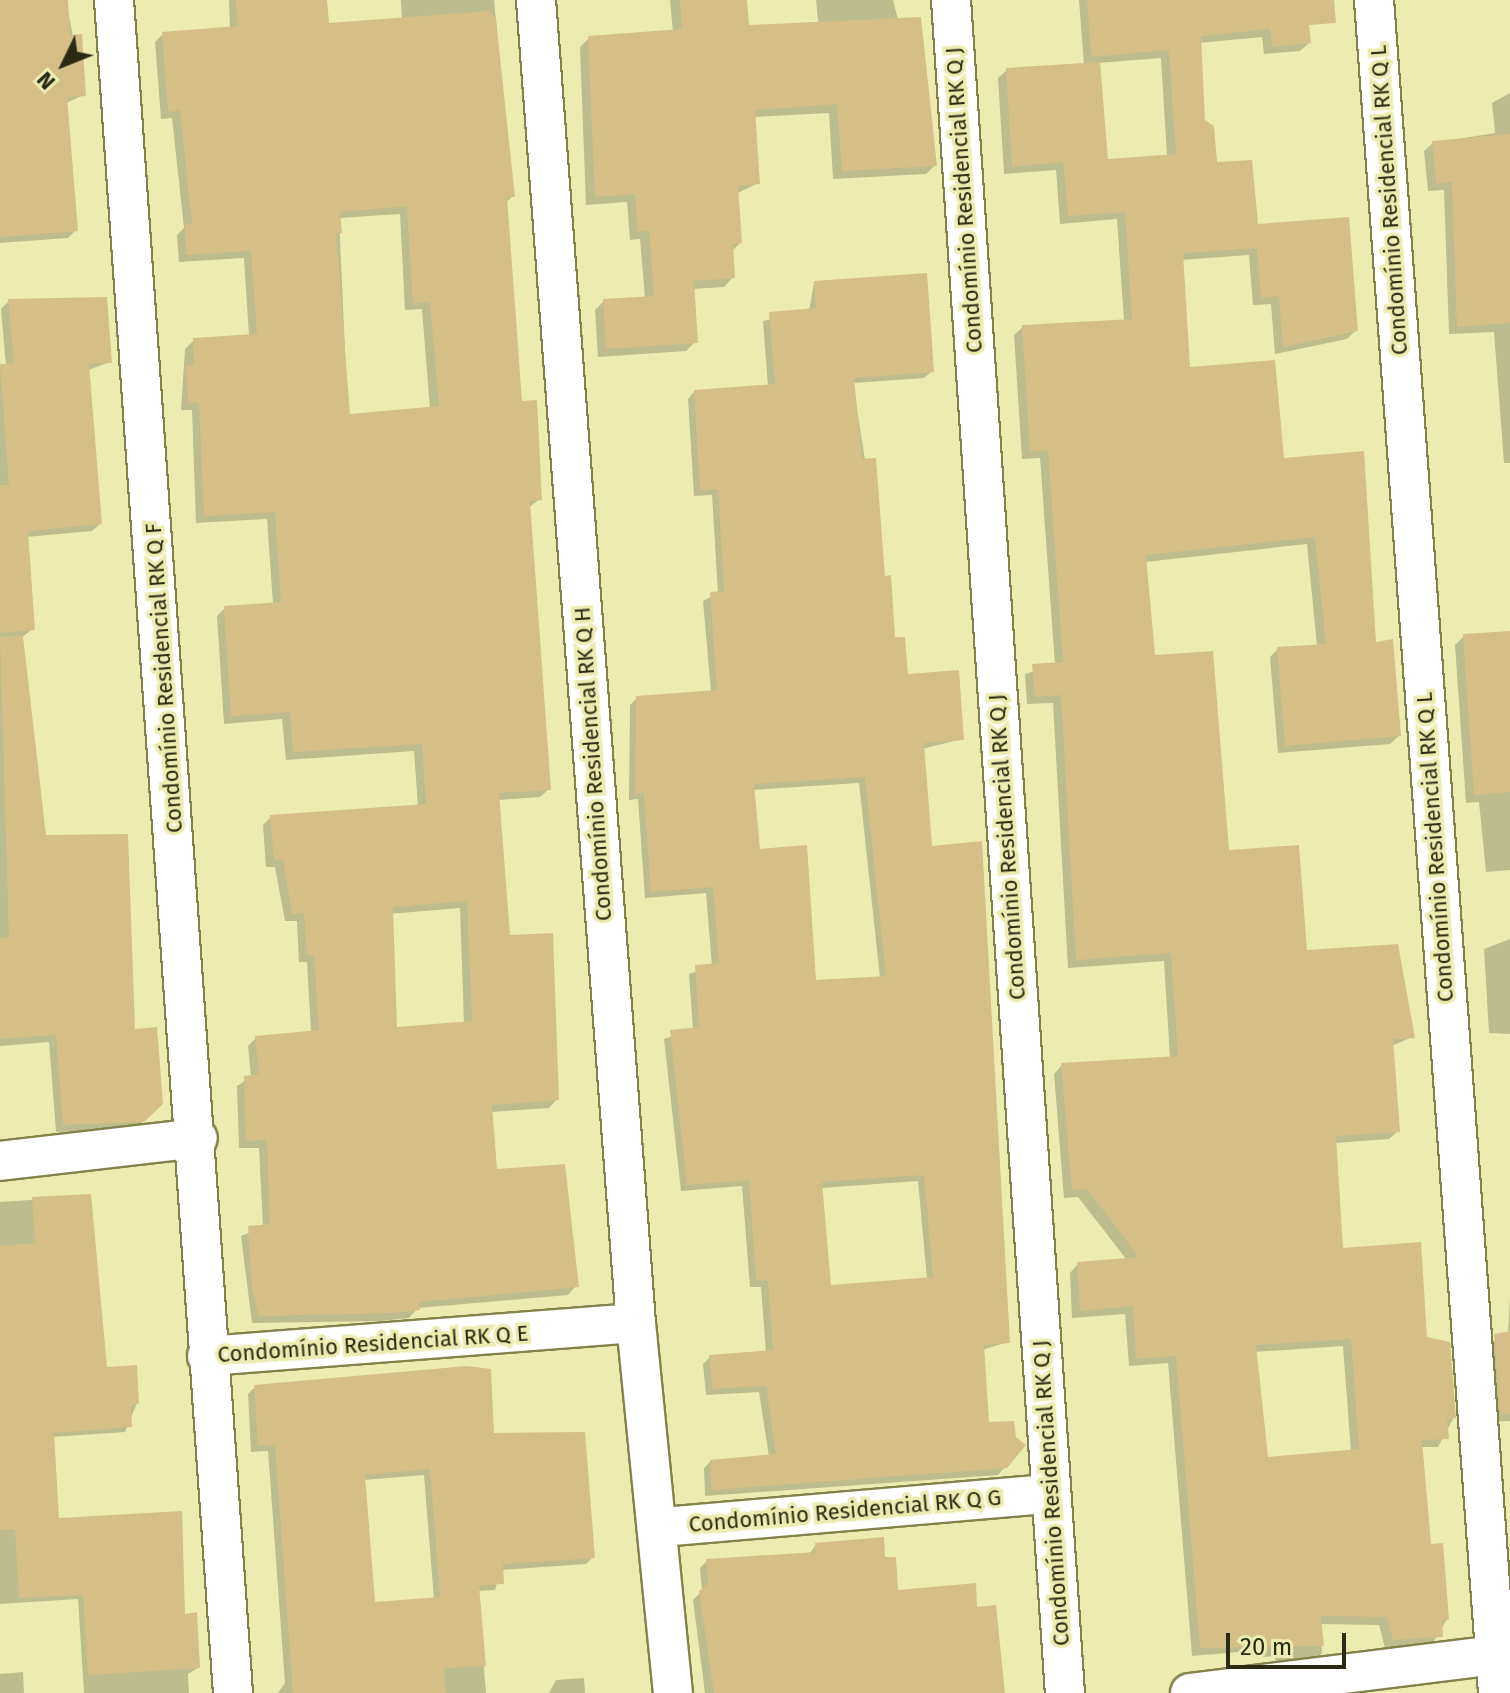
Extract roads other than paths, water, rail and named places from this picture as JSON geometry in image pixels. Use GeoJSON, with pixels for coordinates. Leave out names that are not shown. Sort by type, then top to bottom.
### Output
{"type":"FeatureCollection","features":[{"type":"Feature","properties":{"kind":"street","name":"Condomínio Residencial RK Q F"},"geometry":{"type":"LineString","coordinates":[[114,0],[198,1138],[207,1356]]}},
{"type":"Feature","properties":{"kind":"street","name":"Condomínio Residencial RK Q H"},"geometry":{"type":"LineString","coordinates":[[536,0],[636,1323],[662,1527]]}},
{"type":"Feature","properties":{"kind":"street","name":"Condomínio Residencial RK Q J"},"geometry":{"type":"LineString","coordinates":[[951,0],[1065,1693]]}},
{"type":"Feature","properties":{"kind":"street","name":"Condomínio Residencial RK Q L"},"geometry":{"type":"LineString","coordinates":[[1374,0],[1498,1693]]}},
{"type":"Feature","properties":{"kind":"street"},"geometry":{"type":"LineString","coordinates":[[0,1161],[198,1138]]}},
{"type":"Feature","properties":{"kind":"street","name":"Condomínio Residencial RK Q E"},"geometry":{"type":"LineString","coordinates":[[233,1693],[207,1356],[636,1323]]}},
{"type":"Feature","properties":{"kind":"street","name":"Condomínio Residencial RK Q G"},"geometry":{"type":"LineString","coordinates":[[673,1693],[662,1527],[1050,1494]]}},
{"type":"Feature","properties":{"kind":"street"},"geometry":{"type":"LineString","coordinates":[[1190,1693],[1494,1655]]}}]}
